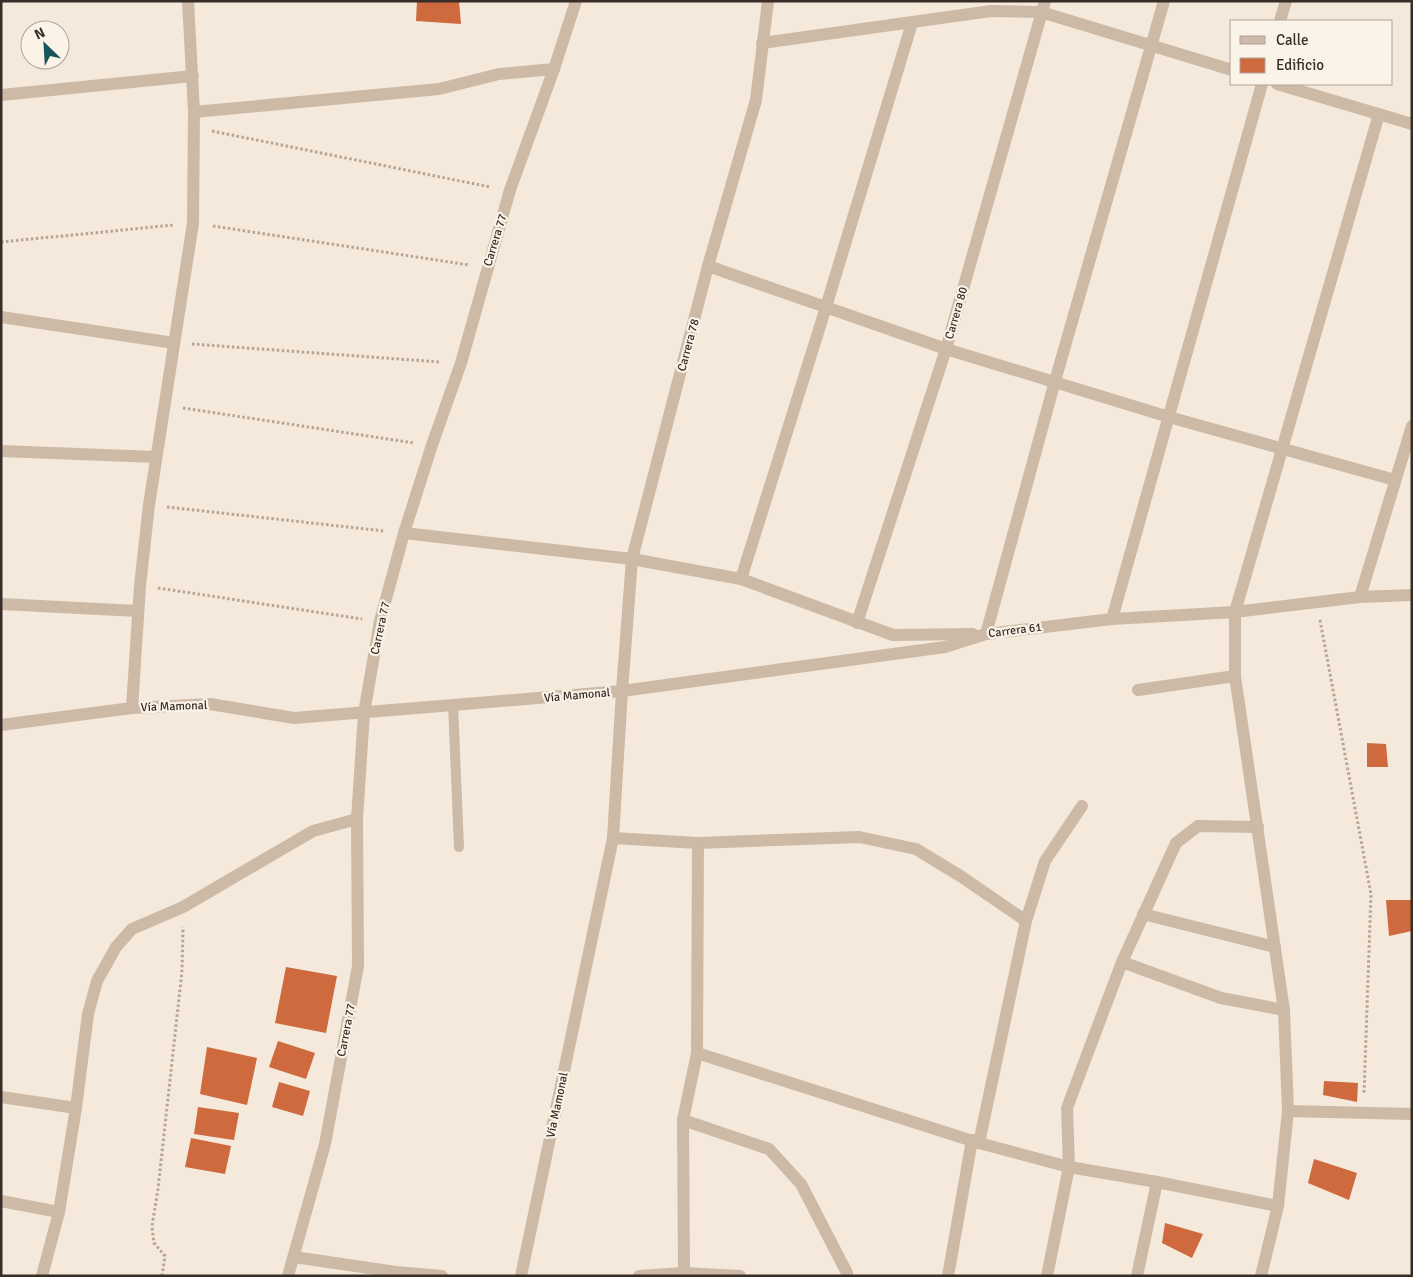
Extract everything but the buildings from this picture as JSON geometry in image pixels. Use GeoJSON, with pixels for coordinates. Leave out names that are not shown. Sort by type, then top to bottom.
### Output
{"type":"FeatureCollection","features":[{"type":"Feature","properties":{"kind":"street"},"geometry":{"type":"LineString","coordinates":[[132,708],[140,586],[149,505],[193,223],[194,112],[188,1]]}},
{"type":"Feature","properties":{"kind":"street","name":"Carrera 77"},"geometry":{"type":"LineString","coordinates":[[288,1276],[325,1144],[358,966],[357,819],[364,713],[380,622],[404,533],[461,363],[510,190],[554,69],[576,1]]}},
{"type":"Feature","properties":{"kind":"street","name":"Carrera 78"},"geometry":{"type":"LineString","coordinates":[[622,692],[632,559],[708,266],[756,100],[768,1]]}},
{"type":"Feature","properties":{"kind":"street"},"geometry":{"type":"LineString","coordinates":[[404,533],[632,559],[741,579],[893,635],[986,634],[1055,382],[1164,1]]}},
{"type":"Feature","properties":{"kind":"street"},"geometry":{"type":"LineString","coordinates":[[1280,20],[1286,1]]}},
{"type":"Feature","properties":{"kind":"street"},"geometry":{"type":"LineString","coordinates":[[762,43],[991,11],[1043,6],[1150,46],[1230,69]]}},
{"type":"Feature","properties":{"kind":"street","name":"Carrera 80"},"geometry":{"type":"LineString","coordinates":[[857,623],[946,349],[1043,6]]}},
{"type":"Feature","properties":{"kind":"street"},"geometry":{"type":"LineString","coordinates":[[741,579],[912,23]]}},
{"type":"Feature","properties":{"kind":"street"},"geometry":{"type":"LineString","coordinates":[[194,112],[439,89],[499,74],[554,69]]}},
{"type":"Feature","properties":{"kind":"street"},"geometry":{"type":"LineString","coordinates":[[1,95],[193,76]]}},
{"type":"Feature","properties":{"kind":"street"},"geometry":{"type":"LineString","coordinates":[[1112,619],[1262,85]]}},
{"type":"Feature","properties":{"kind":"street"},"geometry":{"type":"LineString","coordinates":[[1280,85],[1412,124]]}},
{"type":"Feature","properties":{"kind":"street"},"geometry":{"type":"LineString","coordinates":[[1260,1276],[1278,1206],[1288,1111],[1284,1010],[1235,676],[1235,612],[1379,114]]}},
{"type":"Feature","properties":{"kind":"street"},"geometry":{"type":"LineString","coordinates":[[708,266],[946,349],[1168,416],[1396,480]]}},
{"type":"Feature","properties":{"kind":"street"},"geometry":{"type":"LineString","coordinates":[[1,317],[174,343]]}},
{"type":"Feature","properties":{"kind":"street"},"geometry":{"type":"LineString","coordinates":[[1360,597],[1412,426]]}},
{"type":"Feature","properties":{"kind":"street"},"geometry":{"type":"LineString","coordinates":[[1,451],[156,458]]}},
{"type":"Feature","properties":{"kind":"street","name":"Carrera 61"},"geometry":{"type":"LineString","coordinates":[[622,692],[945,647],[986,634],[1112,619],[1235,612],[1360,597],[1412,595]]}},
{"type":"Feature","properties":{"kind":"street"},"geometry":{"type":"LineString","coordinates":[[1,604],[138,610]]}},
{"type":"Feature","properties":{"kind":"street"},"geometry":{"type":"LineString","coordinates":[[1138,690],[1235,676]]}},
{"type":"Feature","properties":{"kind":"street","name":"Vía Mamonal"},"geometry":{"type":"LineString","coordinates":[[1,725],[132,708],[210,704],[294,718],[622,692],[614,838],[521,1276]]}},
{"type":"Feature","properties":{"kind":"street"},"geometry":{"type":"LineString","coordinates":[[948,1276],[975,1141],[1026,921],[1045,862],[1082,806]]}},
{"type":"Feature","properties":{"kind":"street"},"geometry":{"type":"LineString","coordinates":[[42,1276],[59,1212],[76,1108],[88,1014],[97,981],[116,947],[132,929],[183,907],[313,831],[357,819]]}},
{"type":"Feature","properties":{"kind":"street"},"geometry":{"type":"LineString","coordinates":[[1047,1276],[1069,1167],[1067,1108],[1122,962],[1176,843],[1198,826],[1258,827]]}},
{"type":"Feature","properties":{"kind":"street"},"geometry":{"type":"LineString","coordinates":[[614,838],[698,843],[859,837],[916,849],[962,877],[1026,921]]}},
{"type":"Feature","properties":{"kind":"street"},"geometry":{"type":"LineString","coordinates":[[684,1273],[683,1120],[697,1053],[698,843]]}},
{"type":"Feature","properties":{"kind":"street"},"geometry":{"type":"LineString","coordinates":[[1143,914],[1275,947]]}},
{"type":"Feature","properties":{"kind":"street"},"geometry":{"type":"LineString","coordinates":[[1122,962],[1221,998],[1284,1010]]}},
{"type":"Feature","properties":{"kind":"street"},"geometry":{"type":"LineString","coordinates":[[697,1053],[975,1141],[1069,1167],[1278,1206]]}},
{"type":"Feature","properties":{"kind":"street"},"geometry":{"type":"LineString","coordinates":[[1,1096],[76,1108]]}},
{"type":"Feature","properties":{"kind":"street"},"geometry":{"type":"LineString","coordinates":[[1288,1111],[1412,1114]]}},
{"type":"Feature","properties":{"kind":"street"},"geometry":{"type":"LineString","coordinates":[[683,1120],[769,1149],[801,1184],[847,1273]]}},
{"type":"Feature","properties":{"kind":"street"},"geometry":{"type":"LineString","coordinates":[[1137,1276],[1157,1182]]}},
{"type":"Feature","properties":{"kind":"street"},"geometry":{"type":"LineString","coordinates":[[1,1201],[59,1212]]}},
{"type":"Feature","properties":{"kind":"street"},"geometry":{"type":"LineString","coordinates":[[294,1257],[396,1274],[442,1276]]}},
{"type":"Feature","properties":{"kind":"street"},"geometry":{"type":"LineString","coordinates":[[639,1276],[684,1273],[740,1276]]}},
{"type":"Feature","properties":{"kind":"lane"},"geometry":{"type":"LineString","coordinates":[[453,706],[459,847]]}},
{"type":"Feature","properties":{"kind":"path"},"geometry":{"type":"LineString","coordinates":[[194,128],[510,190]]}},
{"type":"Feature","properties":{"kind":"path"},"geometry":{"type":"LineString","coordinates":[[1,242],[193,223],[487,267]]}},
{"type":"Feature","properties":{"kind":"path"},"geometry":{"type":"LineString","coordinates":[[174,343],[461,363]]}},
{"type":"Feature","properties":{"kind":"path"},"geometry":{"type":"LineString","coordinates":[[165,405],[432,445]]}},
{"type":"Feature","properties":{"kind":"path"},"geometry":{"type":"LineString","coordinates":[[149,505],[404,533]]}},
{"type":"Feature","properties":{"kind":"path"},"geometry":{"type":"LineString","coordinates":[[140,586],[380,622]]}},
{"type":"Feature","properties":{"kind":"path"},"geometry":{"type":"LineString","coordinates":[[1316,602],[1370,894],[1364,1112]]}},
{"type":"Feature","properties":{"kind":"path"},"geometry":{"type":"LineString","coordinates":[[162,1276],[165,1256],[154,1243],[152,1226],[182,970],[183,907]]}}]}
